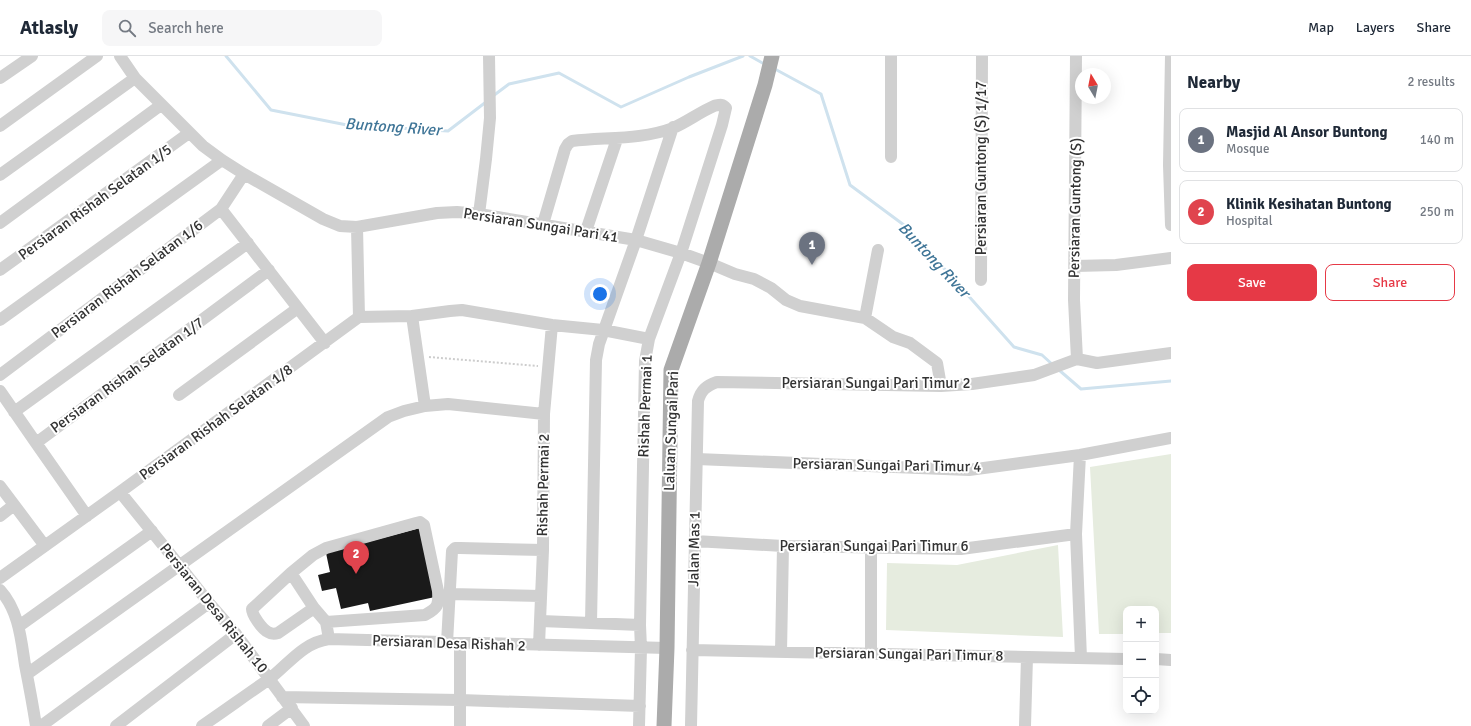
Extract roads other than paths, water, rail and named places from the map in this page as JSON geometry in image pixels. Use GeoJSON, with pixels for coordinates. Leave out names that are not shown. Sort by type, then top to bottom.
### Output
{"type":"FeatureCollection","features":[{"type":"Feature","properties":{"kind":"main road","name":"Laluan Sungai Pari"},"geometry":{"type":"LineString","coordinates":[[664,726],[667,648],[671,370],[709,263],[765,85],[772,56]]}},
{"type":"Feature","properties":{"kind":"street"},"geometry":{"type":"LineString","coordinates":[[0,78],[32,56]]}},
{"type":"Feature","properties":{"kind":"street"},"geometry":{"type":"LineString","coordinates":[[0,126],[97,56]]}},
{"type":"Feature","properties":{"kind":"street","name":"Persiaran Sungai Pari 41"},"geometry":{"type":"LineString","coordinates":[[120,56],[135,78],[161,105],[189,133],[222,160],[323,219],[340,226],[356,227],[437,213],[457,212],[479,214],[586,231],[636,240],[681,253],[736,274],[754,279],[771,288],[786,300],[800,306],[865,318]]}},
{"type":"Feature","properties":{"kind":"street"},"geometry":{"type":"LineString","coordinates":[[479,214],[490,118],[489,56]]}},
{"type":"Feature","properties":{"kind":"street"},"geometry":{"type":"LineString","coordinates":[[891,56],[891,157]]}},
{"type":"Feature","properties":{"kind":"street","name":"Persiaran Guntong (S) 1/17"},"geometry":{"type":"LineString","coordinates":[[980,280],[982,56]]}},
{"type":"Feature","properties":{"kind":"street","name":"Persiaran Guntong (S)"},"geometry":{"type":"LineString","coordinates":[[1076,56],[1074,300],[1077,359]]}},
{"type":"Feature","properties":{"kind":"street"},"geometry":{"type":"LineString","coordinates":[[1171,56],[1171,225]]}},
{"type":"Feature","properties":{"kind":"street"},"geometry":{"type":"LineString","coordinates":[[0,175],[135,78]]}},
{"type":"Feature","properties":{"kind":"street","name":"Rishah Permai 1"},"geometry":{"type":"LineString","coordinates":[[639,726],[645,361],[649,339],[681,253],[722,125],[726,111],[724,105],[720,104],[707,108],[673,128]]}},
{"type":"Feature","properties":{"kind":"street"},"geometry":{"type":"LineString","coordinates":[[0,223],[161,105]]}},
{"type":"Feature","properties":{"kind":"street"},"geometry":{"type":"LineString","coordinates":[[543,224],[565,148],[572,141],[617,139],[673,128]]}},
{"type":"Feature","properties":{"kind":"street"},"geometry":{"type":"LineString","coordinates":[[591,623],[596,360],[598,344],[636,240],[673,128]]}},
{"type":"Feature","properties":{"kind":"street","name":"Persiaran Rishah Selatan 1/5"},"geometry":{"type":"LineString","coordinates":[[0,270],[189,133]]}},
{"type":"Feature","properties":{"kind":"street"},"geometry":{"type":"LineString","coordinates":[[586,231],[617,139]]}},
{"type":"Feature","properties":{"kind":"street"},"geometry":{"type":"LineString","coordinates":[[0,320],[222,160]]}},
{"type":"Feature","properties":{"kind":"street","name":"Persiaran Rishah Selatan 1/6"},"geometry":{"type":"LineString","coordinates":[[0,375],[221,209],[244,174]]}},
{"type":"Feature","properties":{"kind":"street"},"geometry":{"type":"LineString","coordinates":[[221,209],[325,343]]}},
{"type":"Feature","properties":{"kind":"street"},"geometry":{"type":"LineString","coordinates":[[356,227],[359,317],[412,316],[450,310],[462,310],[552,325],[603,330],[649,339]]}},
{"type":"Feature","properties":{"kind":"street"},"geometry":{"type":"LineString","coordinates":[[14,412],[248,243]]}},
{"type":"Feature","properties":{"kind":"street"},"geometry":{"type":"LineString","coordinates":[[878,250],[865,318],[893,337],[910,344],[937,363],[941,386]]}},
{"type":"Feature","properties":{"kind":"street"},"geometry":{"type":"LineString","coordinates":[[1075,266],[1116,265],[1171,258]]}},
{"type":"Feature","properties":{"kind":"street","name":"Persiaran Rishah Selatan 1/7"},"geometry":{"type":"LineString","coordinates":[[0,391],[36,443],[269,270]]}},
{"type":"Feature","properties":{"kind":"street"},"geometry":{"type":"LineString","coordinates":[[179,395],[298,308]]}},
{"type":"Feature","properties":{"kind":"street"},"geometry":{"type":"LineString","coordinates":[[412,316],[425,406]]}},
{"type":"Feature","properties":{"kind":"street","name":"Persiaran Rishah Selatan 1/8"},"geometry":{"type":"LineString","coordinates":[[0,578],[359,317]]}},
{"type":"Feature","properties":{"kind":"street","name":"Rishah Permai 2"},"geometry":{"type":"LineString","coordinates":[[539,645],[543,550],[544,414],[552,325]]}},
{"type":"Feature","properties":{"kind":"street"},"geometry":{"type":"LineString","coordinates":[[1077,359],[1097,363],[1171,353]]}},
{"type":"Feature","properties":{"kind":"street","name":"Persiaran Sungai Pari Timur 2"},"geometry":{"type":"LineString","coordinates":[[717,382],[941,386],[972,384],[1034,376],[1077,359]]}},
{"type":"Feature","properties":{"kind":"street","name":"Jalan Mas 1"},"geometry":{"type":"LineString","coordinates":[[691,726],[698,401],[701,392],[707,386],[717,382]]}},
{"type":"Feature","properties":{"kind":"street"},"geometry":{"type":"LineString","coordinates":[[27,674],[388,417],[425,406],[448,404],[544,414]]}},
{"type":"Feature","properties":{"kind":"street","name":"Persiaran Sungai Pari Timur 4"},"geometry":{"type":"LineString","coordinates":[[696,459],[969,470],[1080,455],[1171,438]]}},
{"type":"Feature","properties":{"kind":"street"},"geometry":{"type":"LineString","coordinates":[[36,443],[86,516]]}},
{"type":"Feature","properties":{"kind":"street"},"geometry":{"type":"LineString","coordinates":[[1080,455],[1076,534],[1081,658]]}},
{"type":"Feature","properties":{"kind":"street"},"geometry":{"type":"LineString","coordinates":[[0,486],[45,546]]}},
{"type":"Feature","properties":{"kind":"street","name":"Persiaran Desa Rishah 10"},"geometry":{"type":"LineString","coordinates":[[120,492],[209,603],[236,634],[304,726]]}},
{"type":"Feature","properties":{"kind":"street"},"geometry":{"type":"LineString","coordinates":[[0,516],[14,506]]}},
{"type":"Feature","properties":{"kind":"street"},"geometry":{"type":"LineString","coordinates":[[314,608],[278,633],[272,634],[268,632],[252,613],[252,609],[255,605],[291,573],[313,555],[326,548],[420,522],[424,525],[438,591],[439,601],[435,610],[425,615],[326,622]]}},
{"type":"Feature","properties":{"kind":"street"},"geometry":{"type":"LineString","coordinates":[[19,626],[152,531]]}},
{"type":"Feature","properties":{"kind":"street","name":"Persiaran Sungai Pari Timur 6"},"geometry":{"type":"LineString","coordinates":[[695,541],[783,546],[961,548],[1076,534]]}},
{"type":"Feature","properties":{"kind":"street"},"geometry":{"type":"LineString","coordinates":[[781,652],[783,546]]}},
{"type":"Feature","properties":{"kind":"street"},"geometry":{"type":"LineString","coordinates":[[871,547],[871,654]]}},
{"type":"Feature","properties":{"kind":"street"},"geometry":{"type":"LineString","coordinates":[[446,643],[451,556],[452,551],[455,548],[543,550]]}},
{"type":"Feature","properties":{"kind":"street"},"geometry":{"type":"LineString","coordinates":[[291,573],[314,608],[326,622],[329,639]]}},
{"type":"Feature","properties":{"kind":"street"},"geometry":{"type":"LineString","coordinates":[[0,590],[13,609],[19,626],[36,726]]}},
{"type":"Feature","properties":{"kind":"street"},"geometry":{"type":"LineString","coordinates":[[449,594],[541,596]]}},
{"type":"Feature","properties":{"kind":"street"},"geometry":{"type":"LineString","coordinates":[[41,726],[209,603]]}},
{"type":"Feature","properties":{"kind":"street"},"geometry":{"type":"LineString","coordinates":[[541,621],[640,625]]}},
{"type":"Feature","properties":{"kind":"street"},"geometry":{"type":"LineString","coordinates":[[116,726],[236,634]]}},
{"type":"Feature","properties":{"kind":"street","name":"Persiaran Desa Rishah 2"},"geometry":{"type":"LineString","coordinates":[[202,726],[270,678],[309,645],[329,639],[667,648]]}},
{"type":"Feature","properties":{"kind":"street"},"geometry":{"type":"LineString","coordinates":[[460,643],[460,726]]}},
{"type":"Feature","properties":{"kind":"street","name":"Persiaran Sungai Pari Timur 8"},"geometry":{"type":"LineString","coordinates":[[692,650],[1123,659]]}},
{"type":"Feature","properties":{"kind":"street"},"geometry":{"type":"LineString","coordinates":[[1025,726],[1027,657]]}},
{"type":"Feature","properties":{"kind":"street"},"geometry":{"type":"LineString","coordinates":[[1159,659],[1171,660]]}},
{"type":"Feature","properties":{"kind":"street"},"geometry":{"type":"LineString","coordinates":[[282,697],[460,700],[640,706]]}},
{"type":"Feature","properties":{"kind":"street"},"geometry":{"type":"LineString","coordinates":[[268,726],[292,708]]}},
{"type":"Feature","properties":{"kind":"waterway","name":"Buntong River"},"geometry":{"type":"LineString","coordinates":[[226,56],[271,110],[347,125],[448,131],[486,102]]}},
{"type":"Feature","properties":{"kind":"waterway","name":"Buntong River"},"geometry":{"type":"LineString","coordinates":[[493,96],[509,84],[559,73],[621,107],[689,77],[743,56]]}},
{"type":"Feature","properties":{"kind":"waterway","name":"Buntong River"},"geometry":{"type":"LineString","coordinates":[[750,56],[766,65]]}},
{"type":"Feature","properties":{"kind":"waterway","name":"Buntong River"},"geometry":{"type":"LineString","coordinates":[[773,68],[821,94],[850,185],[908,228],[1014,347],[1042,355],[1053,365]]}},
{"type":"Feature","properties":{"kind":"waterway","name":"Buntong River"},"geometry":{"type":"LineString","coordinates":[[1059,370],[1081,389],[1171,381]]}},
{"type":"Feature","properties":{"kind":"place","name":"Masjid Al Ansor Buntong"},"geometry":{"type":"Point","coordinates":[812,265]}},
{"type":"Feature","properties":{"kind":"place","name":"Klinik Kesihatan Buntong"},"geometry":{"type":"Point","coordinates":[356,574]}}]}
